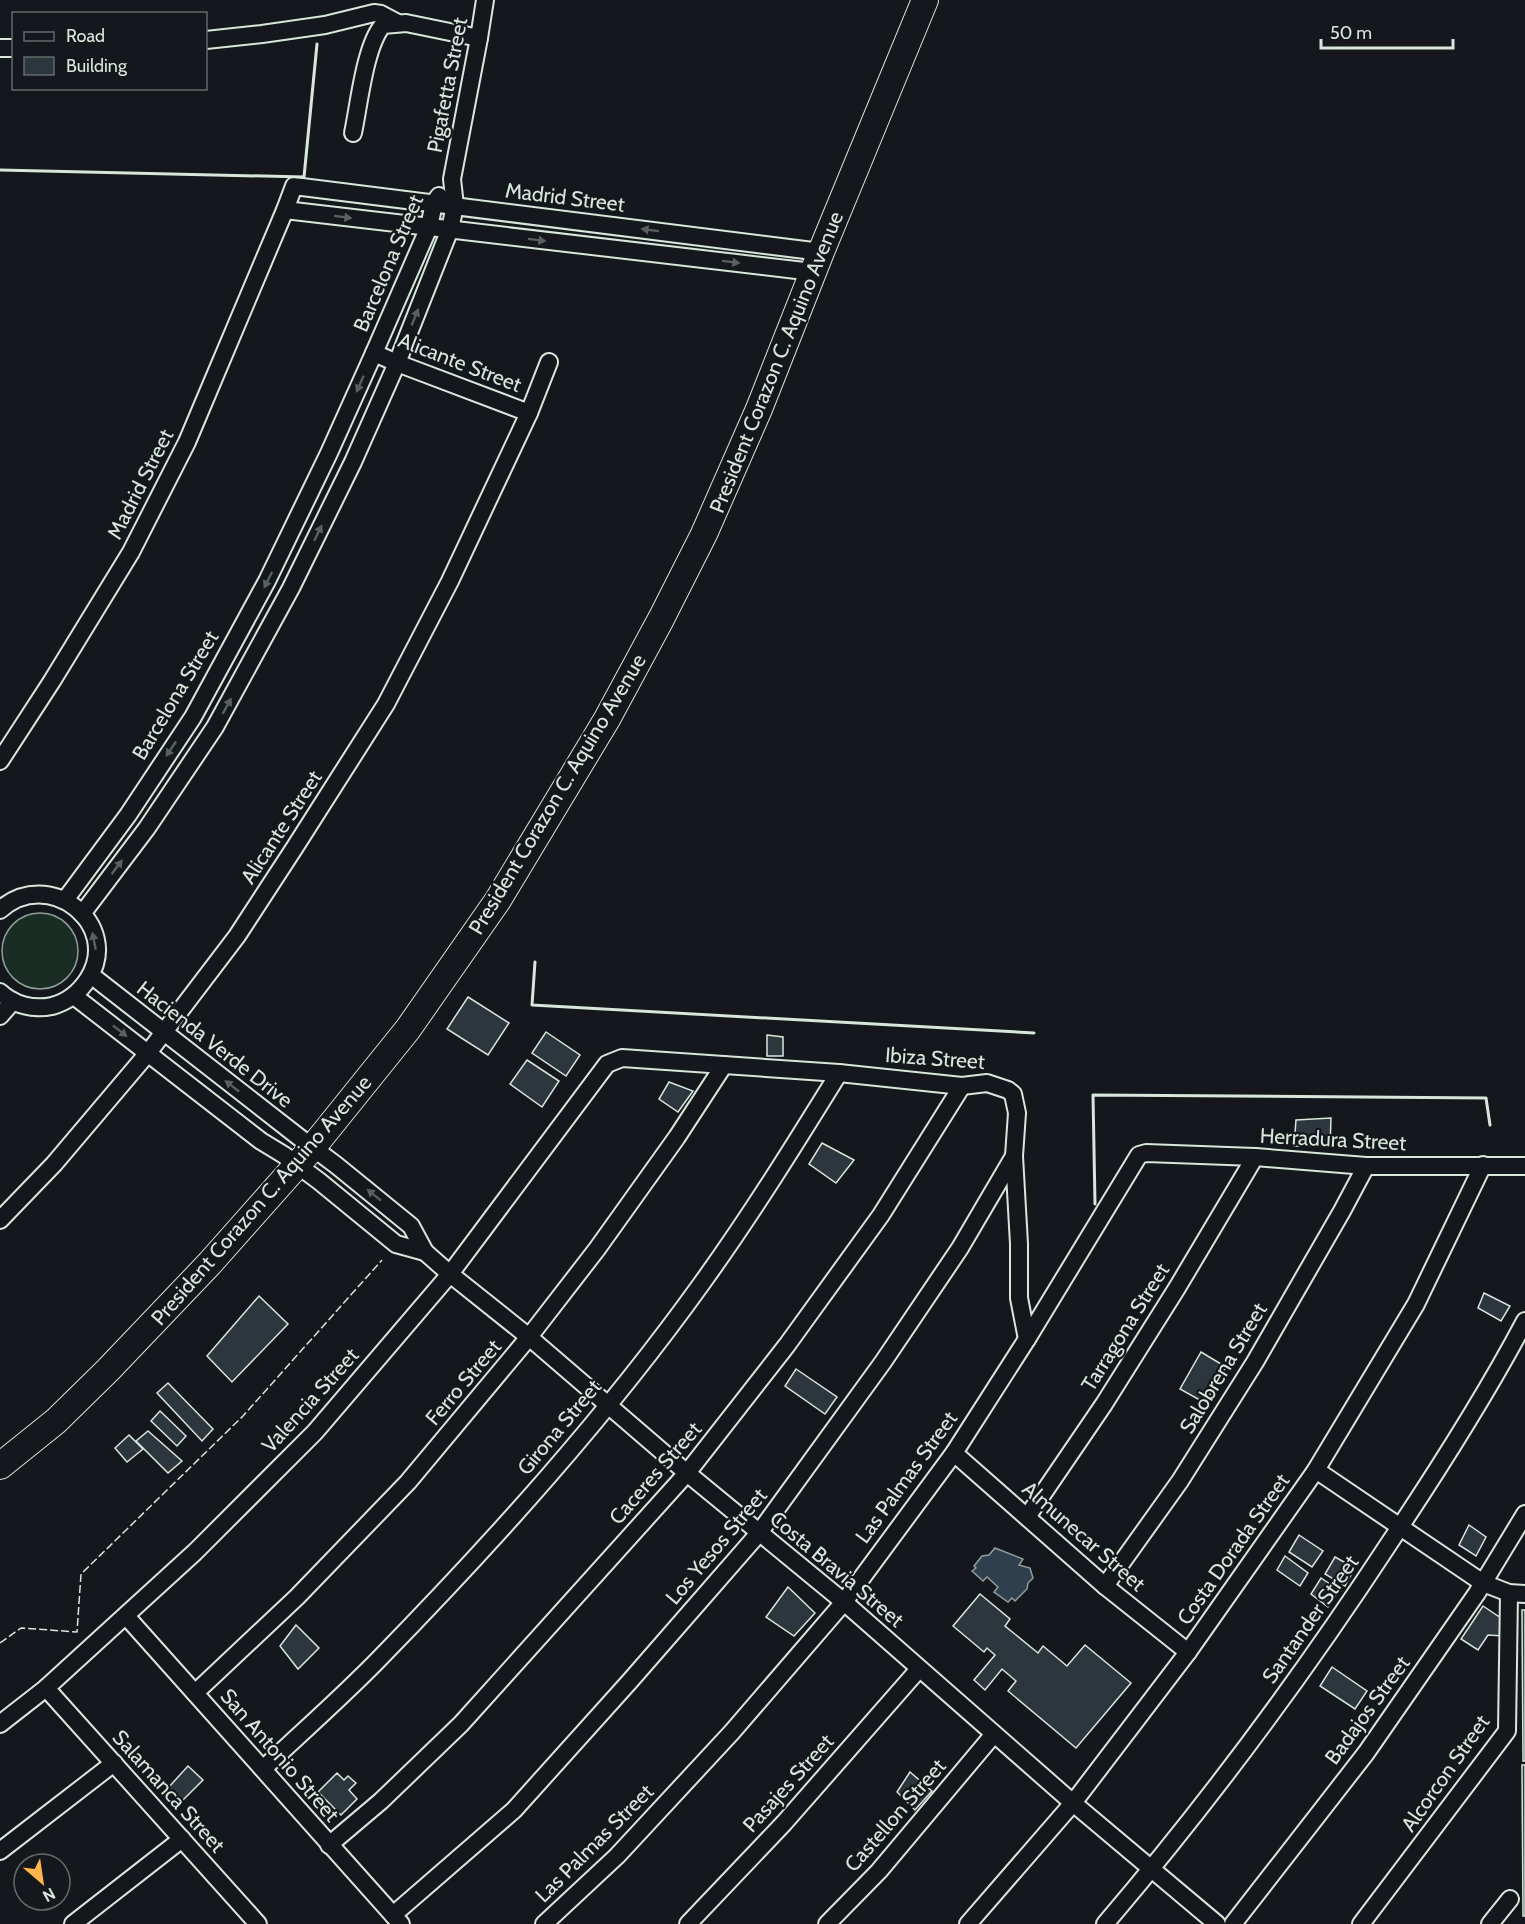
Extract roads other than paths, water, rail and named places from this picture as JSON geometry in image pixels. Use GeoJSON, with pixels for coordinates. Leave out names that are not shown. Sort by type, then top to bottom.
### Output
{"type":"FeatureCollection","features":[{"type":"Feature","properties":{"kind":"main road","name":"President Corazon C. Aquino Avenue"},"geometry":{"type":"LineString","coordinates":[[0,1466],[56,1421],[108,1370],[210,1263],[305,1156],[408,1029],[498,900],[607,719],[704,534],[759,409],[925,0]]}},
{"type":"Feature","properties":{"kind":"street","name":"Pigafetta Street"},"geometry":{"type":"LineString","coordinates":[[452,179],[485,0]]}},
{"type":"Feature","properties":{"kind":"street"},"geometry":{"type":"LineString","coordinates":[[207,40],[325,25],[374,13],[399,23]]}},
{"type":"Feature","properties":{"kind":"street"},"geometry":{"type":"LineString","coordinates":[[353,133],[369,55],[376,33],[383,25],[406,23],[479,38]]}},
{"type":"Feature","properties":{"kind":"street","name":"Barcelona Street"},"geometry":{"type":"LineString","coordinates":[[65,900],[128,815],[193,717],[267,581],[374,353],[429,227],[434,203],[452,179]]}},
{"type":"Feature","properties":{"kind":"street","name":"Barcelona Street"},"geometry":{"type":"LineString","coordinates":[[82,914],[147,828],[215,727],[291,588],[353,462],[397,363],[450,230],[454,206],[452,179]]}},
{"type":"Feature","properties":{"kind":"street","name":"Madrid Street"},"geometry":{"type":"LineString","coordinates":[[0,761],[52,681],[130,552],[187,442],[294,186],[434,203],[817,262]]}},
{"type":"Feature","properties":{"kind":"street"},"geometry":{"type":"LineString","coordinates":[[285,210],[450,230],[817,262]]}},
{"type":"Feature","properties":{"kind":"street","name":"Alicante Street"},"geometry":{"type":"LineString","coordinates":[[374,353],[530,412]]}},
{"type":"Feature","properties":{"kind":"street","name":"Alicante Street"},"geometry":{"type":"LineString","coordinates":[[0,1220],[54,1164],[148,1053],[237,936],[296,847],[386,704],[450,581],[530,412],[549,362]]}},
{"type":"Feature","properties":{"kind":"street"},"geometry":{"type":"LineString","coordinates":[[0,1016],[7,997],[28,1007],[60,1004],[74,996],[84,986],[95,963],[95,943],[90,925],[82,914],[65,900],[39,894],[20,898],[1,908]]}},
{"type":"Feature","properties":{"kind":"street","name":"Hacienda Verde Drive"},"geometry":{"type":"LineString","coordinates":[[91,975],[164,1032],[305,1156]]}},
{"type":"Feature","properties":{"kind":"street"},"geometry":{"type":"LineString","coordinates":[[74,996],[261,1141],[305,1156]]}},
{"type":"Feature","properties":{"kind":"street","name":"Ibiza Street"},"geometry":{"type":"LineString","coordinates":[[607,1064],[622,1058],[839,1073],[962,1086],[987,1083],[1003,1087],[1012,1094],[1017,1113],[1014,1156],[1019,1244],[1019,1298],[1027,1339]]}},
{"type":"Feature","properties":{"kind":"street","name":"Valencia Street"},"geometry":{"type":"LineString","coordinates":[[0,1724],[46,1688],[126,1616],[195,1552],[315,1432],[450,1274],[607,1064]]}},
{"type":"Feature","properties":{"kind":"street","name":"Ferro Street"},"geometry":{"type":"LineString","coordinates":[[195,1693],[297,1597],[408,1482],[529,1337],[603,1240],[677,1137],[724,1065]]}},
{"type":"Feature","properties":{"kind":"street","name":"Girona Street"},"geometry":{"type":"LineString","coordinates":[[264,1769],[378,1660],[494,1538],[609,1404],[702,1284],[781,1169],[839,1073]]}},
{"type":"Feature","properties":{"kind":"street","name":"Caceres Street"},"geometry":{"type":"LineString","coordinates":[[329,1845],[381,1801],[461,1724],[687,1473],[787,1345],[881,1215],[962,1086]]}},
{"type":"Feature","properties":{"kind":"street","name":"Herradura Street"},"geometry":{"type":"LineString","coordinates":[[1139,1155],[1146,1153],[1255,1157],[1366,1166],[1525,1166]]}},
{"type":"Feature","properties":{"kind":"street","name":"Las Palmas Street"},"geometry":{"type":"LineString","coordinates":[[544,1924],[618,1856],[732,1732],[844,1602],[954,1452],[1027,1339],[1139,1155]]}},
{"type":"Feature","properties":{"kind":"street","name":"Costa Bravia Street"},"geometry":{"type":"LineString","coordinates":[[305,1156],[396,1244],[425,1252]]}},
{"type":"Feature","properties":{"kind":"street","name":"Costa Bravia Street"},"geometry":{"type":"LineString","coordinates":[[305,1156],[411,1227],[425,1252],[450,1274],[529,1337],[687,1473],[844,1602],[1073,1803],[1217,1924]]}},
{"type":"Feature","properties":{"kind":"street","name":"Los Yesos Street"},"geometry":{"type":"LineString","coordinates":[[397,1920],[514,1810],[759,1533],[883,1362],[960,1248],[1014,1156]]}},
{"type":"Feature","properties":{"kind":"street","name":"Tarragona Street"},"geometry":{"type":"LineString","coordinates":[[1027,1517],[1104,1404],[1255,1157]]}},
{"type":"Feature","properties":{"kind":"street","name":"Costa Dorada Street"},"geometry":{"type":"LineString","coordinates":[[968,1924],[1073,1803],[1188,1652],[1316,1470],[1416,1304],[1483,1165]]}},
{"type":"Feature","properties":{"kind":"street","name":"Salobrena Street"},"geometry":{"type":"LineString","coordinates":[[1105,1586],[1180,1481],[1249,1372],[1366,1166]]}},
{"type":"Feature","properties":{"kind":"street","name":"Santander Street"},"geometry":{"type":"LineString","coordinates":[[1105,1924],[1152,1869],[1269,1717],[1349,1605],[1453,1447],[1525,1321]]}},
{"type":"Feature","properties":{"kind":"street","name":"Almunecar Street"},"geometry":{"type":"LineString","coordinates":[[954,1452],[1105,1586],[1188,1652]]}},
{"type":"Feature","properties":{"kind":"street"},"geometry":{"type":"LineString","coordinates":[[1316,1470],[1483,1584],[1517,1594]]}},
{"type":"Feature","properties":{"kind":"street","name":"Badajos Street"},"geometry":{"type":"LineString","coordinates":[[1233,1924],[1366,1753],[1483,1584],[1525,1514]]}},
{"type":"Feature","properties":{"kind":"street","name":"Alcorcon Street"},"geometry":{"type":"LineString","coordinates":[[1361,1924],[1507,1731],[1517,1594]]}},
{"type":"Feature","properties":{"kind":"street","name":"San Antonio Street"},"geometry":{"type":"LineString","coordinates":[[126,1616],[397,1920]]}},
{"type":"Feature","properties":{"kind":"street","name":"Pasajes Street"},"geometry":{"type":"LineString","coordinates":[[688,1924],[784,1823],[919,1669]]}},
{"type":"Feature","properties":{"kind":"street","name":"Salamanca Street"},"geometry":{"type":"LineString","coordinates":[[46,1688],[182,1839],[250,1921]]}},
{"type":"Feature","properties":{"kind":"street","name":"Castellon Street"},"geometry":{"type":"LineString","coordinates":[[827,1924],[879,1871],[994,1734]]}},
{"type":"Feature","properties":{"kind":"street"},"geometry":{"type":"LineString","coordinates":[[0,1851],[114,1763]]}},
{"type":"Feature","properties":{"kind":"street"},"geometry":{"type":"LineString","coordinates":[[73,1924],[182,1839]]}},
{"type":"Feature","properties":{"kind":"street"},"geometry":{"type":"LineString","coordinates":[[1490,1924],[1510,1899]]}},
{"type":"Feature","properties":{"kind":"water"},"geometry":{"type":"Polygon","coordinates":[[[995,1548],[1023,1559],[1019,1565],[1030,1568],[1033,1578],[1028,1583],[1027,1589],[1015,1601],[1012,1598],[1008,1602],[994,1592],[998,1587],[987,1577],[983,1581],[972,1571],[982,1556],[989,1555],[995,1548]]]}}]}
